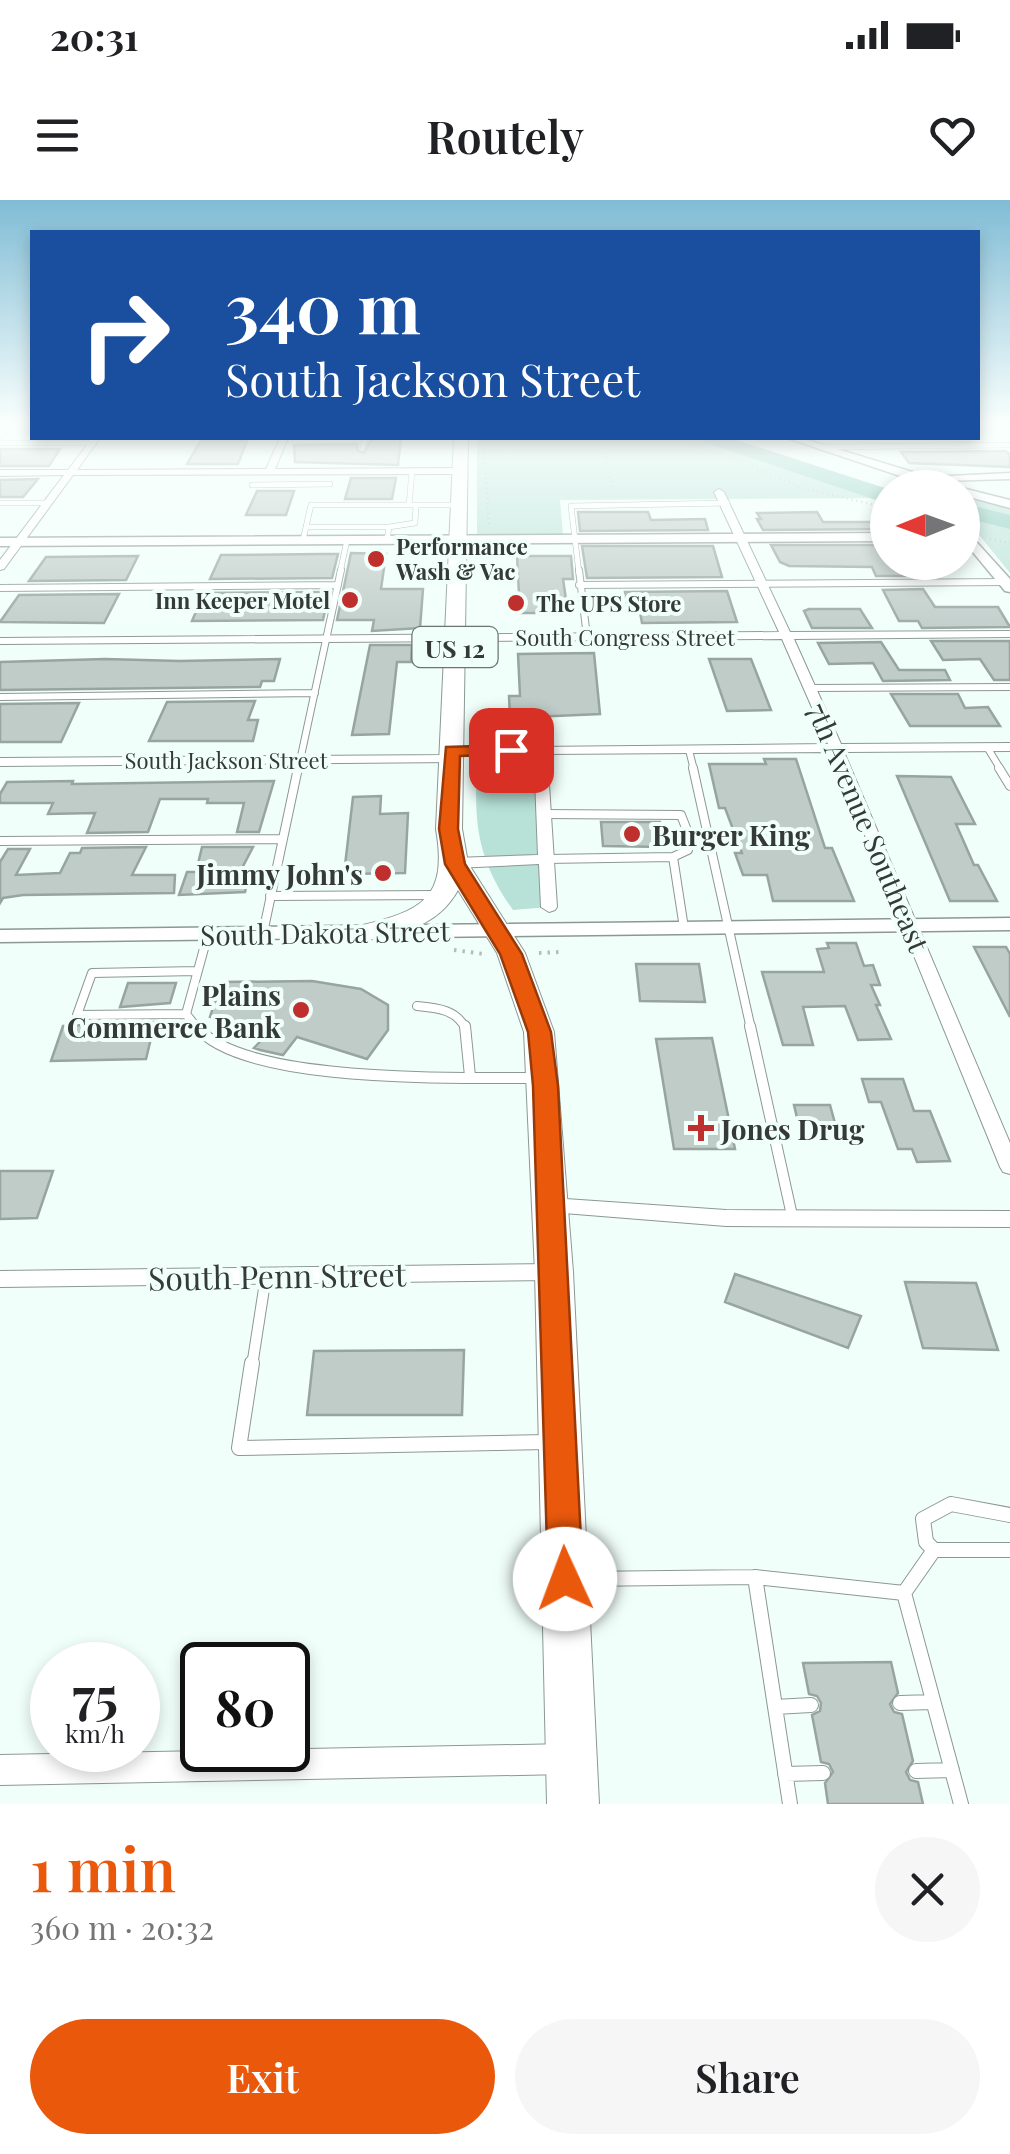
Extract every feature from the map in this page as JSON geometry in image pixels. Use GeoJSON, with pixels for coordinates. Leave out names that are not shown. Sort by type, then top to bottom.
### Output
{"type":"FeatureCollection","features":[{"type":"Feature","properties":{"kind":"highway","name":"US 12"},"geometry":{"type":"LineString","coordinates":[[459,495],[449,829],[455,863],[498,930],[525,984],[540,1032],[554,1272],[573,1804]]}},
{"type":"Feature","properties":{"kind":"highway"},"geometry":{"type":"LineString","coordinates":[[369,932],[421,918],[443,895],[455,863]]}},
{"type":"Feature","properties":{"kind":"street"},"geometry":{"type":"LineString","coordinates":[[0,567],[54,495]]}},
{"type":"Feature","properties":{"kind":"street"},"geometry":{"type":"LineString","coordinates":[[980,496],[1010,504]]}},
{"type":"Feature","properties":{"kind":"street","name":"7th Avenue Southeast"},"geometry":{"type":"LineString","coordinates":[[723,497],[811,688],[1010,1167]]}},
{"type":"Feature","properties":{"kind":"street"},"geometry":{"type":"LineString","coordinates":[[0,542],[304,534],[347,540],[387,531],[459,540],[870,537]]}},
{"type":"Feature","properties":{"kind":"street"},"geometry":{"type":"LineString","coordinates":[[980,552],[1007,582]]}},
{"type":"Feature","properties":{"kind":"street","name":"South Congress Street"},"geometry":{"type":"LineString","coordinates":[[0,640],[1010,634]]}},
{"type":"Feature","properties":{"kind":"street","name":"South Jackson Street"},"geometry":{"type":"LineString","coordinates":[[0,762],[298,760],[540,750],[1010,747]]}},
{"type":"Feature","properties":{"kind":"street"},"geometry":{"type":"LineString","coordinates":[[540,750],[548,908]]}},
{"type":"Feature","properties":{"kind":"street"},"geometry":{"type":"LineString","coordinates":[[455,863],[546,859]]}},
{"type":"Feature","properties":{"kind":"street","name":"South Dakota Street"},"geometry":{"type":"LineString","coordinates":[[0,936],[1010,924]]}},
{"type":"Feature","properties":{"kind":"street"},"geometry":{"type":"LineString","coordinates":[[551,1205],[793,1220],[1010,1219]]}},
{"type":"Feature","properties":{"kind":"street","name":"South Penn Street"},"geometry":{"type":"LineString","coordinates":[[0,1279],[554,1272]]}},
{"type":"Feature","properties":{"kind":"street"},"geometry":{"type":"LineString","coordinates":[[0,1770],[572,1758]]}},
{"type":"Feature","properties":{"kind":"lane"},"geometry":{"type":"LineString","coordinates":[[412,495],[412,505],[415,523],[387,531],[304,534],[311,506],[412,505],[459,505]]}},
{"type":"Feature","properties":{"kind":"lane"},"geometry":{"type":"LineString","coordinates":[[588,637],[570,509],[576,504],[723,497]]}},
{"type":"Feature","properties":{"kind":"lane"},"geometry":{"type":"LineString","coordinates":[[0,503],[48,503]]}},
{"type":"Feature","properties":{"kind":"lane"},"geometry":{"type":"LineString","coordinates":[[324,506],[320,522],[324,524],[378,524],[387,531]]}},
{"type":"Feature","properties":{"kind":"lane"},"geometry":{"type":"LineString","coordinates":[[263,933],[347,540]]}},
{"type":"Feature","properties":{"kind":"lane"},"geometry":{"type":"LineString","coordinates":[[579,584],[1007,582]]}},
{"type":"Feature","properties":{"kind":"lane"},"geometry":{"type":"LineString","coordinates":[[0,588],[338,585]]}},
{"type":"Feature","properties":{"kind":"lane"},"geometry":{"type":"LineString","coordinates":[[811,688],[1010,687]]}},
{"type":"Feature","properties":{"kind":"lane"},"geometry":{"type":"LineString","coordinates":[[0,697],[314,693]]}},
{"type":"Feature","properties":{"kind":"lane"},"geometry":{"type":"LineString","coordinates":[[987,747],[1010,786]]}},
{"type":"Feature","properties":{"kind":"lane"},"geometry":{"type":"LineString","coordinates":[[690,750],[793,1220]]}},
{"type":"Feature","properties":{"kind":"lane"},"geometry":{"type":"LineString","coordinates":[[543,814],[680,814],[688,833],[688,850],[672,857],[546,859]]}},
{"type":"Feature","properties":{"kind":"lane"},"geometry":{"type":"LineString","coordinates":[[0,841],[283,838]]}},
{"type":"Feature","properties":{"kind":"lane"},"geometry":{"type":"LineString","coordinates":[[672,857],[684,928]]}},
{"type":"Feature","properties":{"kind":"lane"},"geometry":{"type":"LineString","coordinates":[[270,896],[443,895]]}},
{"type":"Feature","properties":{"kind":"lane"},"geometry":{"type":"LineString","coordinates":[[208,934],[186,1014],[190,1026],[204,1041],[289,1067],[340,1073],[545,1078]]}},
{"type":"Feature","properties":{"kind":"lane"},"geometry":{"type":"LineString","coordinates":[[186,1014],[77,1015],[92,972],[197,971]]}},
{"type":"Feature","properties":{"kind":"lane"},"geometry":{"type":"LineString","coordinates":[[417,1006],[446,1008],[462,1016],[467,1025],[470,1076]]}},
{"type":"Feature","properties":{"kind":"lane"},"geometry":{"type":"LineString","coordinates":[[266,1276],[240,1448],[560,1442]]}},
{"type":"Feature","properties":{"kind":"lane"},"geometry":{"type":"LineString","coordinates":[[1010,1514],[950,1504],[923,1518],[926,1542],[934,1550],[1010,1550]]}},
{"type":"Feature","properties":{"kind":"lane"},"geometry":{"type":"LineString","coordinates":[[904,1593],[934,1550]]}},
{"type":"Feature","properties":{"kind":"lane"},"geometry":{"type":"LineString","coordinates":[[755,1577],[790,1804]]}},
{"type":"Feature","properties":{"kind":"lane"},"geometry":{"type":"LineString","coordinates":[[565,1579],[755,1577],[904,1593]]}},
{"type":"Feature","properties":{"kind":"lane"},"geometry":{"type":"LineString","coordinates":[[904,1593],[961,1804]]}},
{"type":"Feature","properties":{"kind":"lane"},"geometry":{"type":"LineString","coordinates":[[900,1703],[934,1702]]}},
{"type":"Feature","properties":{"kind":"lane"},"geometry":{"type":"LineString","coordinates":[[774,1707],[810,1705]]}},
{"type":"Feature","properties":{"kind":"lane"},"geometry":{"type":"LineString","coordinates":[[916,1771],[952,1770]]}},
{"type":"Feature","properties":{"kind":"lane"},"geometry":{"type":"LineString","coordinates":[[785,1774],[823,1773]]}},
{"type":"Feature","properties":{"kind":"path"},"geometry":{"type":"LineString","coordinates":[[487,495],[489,534]]}},
{"type":"Feature","properties":{"kind":"path"},"geometry":{"type":"LineString","coordinates":[[831,495],[870,504]]}},
{"type":"Feature","properties":{"kind":"green space"},"geometry":{"type":"Polygon","coordinates":[[[477,495],[870,495],[870,498],[560,500],[563,534],[477,534],[477,495]]]}},
{"type":"Feature","properties":{"kind":"green space"},"geometry":{"type":"Polygon","coordinates":[[[980,501],[1010,507],[1010,573],[980,536],[980,501]]]}},
{"type":"Feature","properties":{"kind":"green space"},"geometry":{"type":"Polygon","coordinates":[[[540,759],[549,907],[513,910],[491,873],[480,839],[477,760],[540,759]]]}},
{"type":"Feature","properties":{"kind":"building"},"geometry":{"type":"Polygon","coordinates":[[[255,495],[293,495],[286,515],[246,515],[255,495]]]}},
{"type":"Feature","properties":{"kind":"building"},"geometry":{"type":"Polygon","coordinates":[[[346,495],[393,495],[392,499],[345,499],[346,495]]]}},
{"type":"Feature","properties":{"kind":"building"},"geometry":{"type":"Polygon","coordinates":[[[578,512],[648,512],[651,520],[705,519],[708,530],[580,531],[578,512]]]}},
{"type":"Feature","properties":{"kind":"building"},"geometry":{"type":"Polygon","coordinates":[[[817,512],[823,522],[870,522],[870,529],[763,530],[757,513],[817,512]]]}},
{"type":"Feature","properties":{"kind":"building"},"geometry":{"type":"Polygon","coordinates":[[[771,545],[870,545],[870,567],[789,566],[780,562],[771,545]]]}},
{"type":"Feature","properties":{"kind":"building"},"geometry":{"type":"Polygon","coordinates":[[[582,546],[713,546],[722,577],[587,578],[582,546]]]}},
{"type":"Feature","properties":{"kind":"building"},"geometry":{"type":"Polygon","coordinates":[[[351,553],[386,554],[381,589],[423,589],[420,628],[372,631],[374,620],[337,620],[351,553]]]}},
{"type":"Feature","properties":{"kind":"building"},"geometry":{"type":"Polygon","coordinates":[[[338,554],[332,578],[210,579],[221,555],[338,554]]]}},
{"type":"Feature","properties":{"kind":"building"},"geometry":{"type":"Polygon","coordinates":[[[138,556],[126,580],[29,581],[46,557],[138,556]]]}},
{"type":"Feature","properties":{"kind":"building"},"geometry":{"type":"Polygon","coordinates":[[[517,556],[571,556],[573,579],[563,579],[568,613],[520,613],[517,556]]]}},
{"type":"Feature","properties":{"kind":"building"},"geometry":{"type":"Polygon","coordinates":[[[923,589],[935,607],[998,607],[1010,627],[922,628],[918,621],[899,621],[883,590],[923,589]]]}},
{"type":"Feature","properties":{"kind":"building"},"geometry":{"type":"Polygon","coordinates":[[[727,591],[737,622],[642,623],[640,612],[628,612],[625,592],[727,591]]]}},
{"type":"Feature","properties":{"kind":"building"},"geometry":{"type":"Polygon","coordinates":[[[329,592],[323,620],[192,621],[204,593],[329,592]]]}},
{"type":"Feature","properties":{"kind":"building"},"geometry":{"type":"Polygon","coordinates":[[[119,594],[104,623],[0,622],[19,595],[119,594]]]}},
{"type":"Feature","properties":{"kind":"building"},"geometry":{"type":"Polygon","coordinates":[[[860,609],[872,628],[812,628],[804,611],[860,609]]]}},
{"type":"Feature","properties":{"kind":"building"},"geometry":{"type":"Polygon","coordinates":[[[931,641],[1010,641],[1010,680],[994,680],[980,659],[943,660],[931,641]]]}},
{"type":"Feature","properties":{"kind":"building"},"geometry":{"type":"Polygon","coordinates":[[[881,642],[899,670],[945,670],[950,680],[883,681],[873,663],[829,664],[818,643],[881,642]]]}},
{"type":"Feature","properties":{"kind":"building"},"geometry":{"type":"Polygon","coordinates":[[[370,645],[412,645],[411,662],[397,662],[389,734],[352,735],[370,645]]]}},
{"type":"Feature","properties":{"kind":"building"},"geometry":{"type":"Polygon","coordinates":[[[594,653],[600,714],[510,718],[509,696],[520,696],[518,654],[594,653]]]}},
{"type":"Feature","properties":{"kind":"building"},"geometry":{"type":"Polygon","coordinates":[[[280,659],[274,681],[262,681],[260,687],[0,690],[0,662],[280,659]]]}},
{"type":"Feature","properties":{"kind":"building"},"geometry":{"type":"Polygon","coordinates":[[[709,659],[751,659],[771,710],[727,711],[709,659]]]}},
{"type":"Feature","properties":{"kind":"building"},"geometry":{"type":"Polygon","coordinates":[[[891,694],[958,694],[965,708],[988,707],[1000,726],[910,726],[891,694]]]}},
{"type":"Feature","properties":{"kind":"building"},"geometry":{"type":"Polygon","coordinates":[[[255,701],[248,720],[258,720],[253,741],[149,741],[167,702],[255,701]]]}},
{"type":"Feature","properties":{"kind":"building"},"geometry":{"type":"Polygon","coordinates":[[[79,703],[61,742],[0,742],[0,704],[79,703]]]}},
{"type":"Feature","properties":{"kind":"building"},"geometry":{"type":"Polygon","coordinates":[[[764,759],[796,759],[825,848],[832,848],[854,901],[773,901],[767,875],[743,875],[735,853],[742,853],[725,808],[719,808],[709,764],[766,764],[764,759]]]}},
{"type":"Feature","properties":{"kind":"building"},"geometry":{"type":"Polygon","coordinates":[[[897,776],[951,777],[975,824],[956,824],[974,865],[978,865],[997,901],[950,901],[897,776]]]}},
{"type":"Feature","properties":{"kind":"building"},"geometry":{"type":"Polygon","coordinates":[[[73,781],[72,784],[274,781],[259,832],[237,832],[244,803],[160,799],[148,832],[87,833],[95,813],[48,814],[53,803],[0,803],[7,782],[73,781]]]}},
{"type":"Feature","properties":{"kind":"building"},"geometry":{"type":"Polygon","coordinates":[[[381,796],[380,814],[408,813],[405,873],[344,874],[353,797],[381,796]]]}},
{"type":"Feature","properties":{"kind":"building","name":"Burger King"},"geometry":{"type":"Polygon","coordinates":[[[601,822],[660,822],[664,847],[603,846],[601,822]]]}},
{"type":"Feature","properties":{"kind":"building"},"geometry":{"type":"Polygon","coordinates":[[[146,847],[132,875],[175,875],[174,893],[23,895],[3,898],[0,903],[0,862],[8,849],[30,849],[16,875],[60,873],[70,853],[80,853],[82,848],[146,847]]]}},
{"type":"Feature","properties":{"kind":"building"},"geometry":{"type":"Polygon","coordinates":[[[202,847],[253,847],[239,874],[249,874],[245,892],[179,895],[187,872],[196,872],[202,847]]]}},
{"type":"Feature","properties":{"kind":"building"},"geometry":{"type":"Polygon","coordinates":[[[827,943],[856,943],[864,966],[873,965],[880,985],[871,985],[891,1039],[858,1040],[845,1006],[803,1007],[813,1045],[783,1045],[762,972],[824,972],[817,949],[829,948],[827,943]]]}},
{"type":"Feature","properties":{"kind":"building"},"geometry":{"type":"Polygon","coordinates":[[[974,947],[1006,947],[1010,954],[1010,1017],[974,947]]]}},
{"type":"Feature","properties":{"kind":"building"},"geometry":{"type":"Polygon","coordinates":[[[636,964],[699,964],[705,1002],[640,1001],[636,964]]]}},
{"type":"Feature","properties":{"kind":"building"},"geometry":{"type":"Polygon","coordinates":[[[312,981],[361,989],[388,1005],[388,1030],[367,1059],[297,1037],[283,1055],[260,1050],[254,1048],[268,1033],[210,1017],[221,982],[312,981]]]}},
{"type":"Feature","properties":{"kind":"building"},"geometry":{"type":"Polygon","coordinates":[[[128,983],[176,983],[170,1003],[120,1007],[128,983]]]}},
{"type":"Feature","properties":{"kind":"building"},"geometry":{"type":"Polygon","coordinates":[[[155,1022],[146,1059],[51,1061],[63,1026],[155,1022]]]}},
{"type":"Feature","properties":{"kind":"building"},"geometry":{"type":"Polygon","coordinates":[[[712,1038],[735,1149],[674,1149],[656,1039],[712,1038]]]}},
{"type":"Feature","properties":{"kind":"building"},"geometry":{"type":"Polygon","coordinates":[[[862,1079],[903,1079],[914,1111],[930,1111],[950,1161],[917,1162],[912,1149],[898,1149],[881,1102],[869,1102],[862,1079]]]}},
{"type":"Feature","properties":{"kind":"building"},"geometry":{"type":"Polygon","coordinates":[[[794,1105],[830,1105],[836,1127],[799,1126],[794,1105]]]}},
{"type":"Feature","properties":{"kind":"building"},"geometry":{"type":"Polygon","coordinates":[[[0,1171],[53,1171],[37,1218],[0,1219],[0,1171]]]}},
{"type":"Feature","properties":{"kind":"building"},"geometry":{"type":"Polygon","coordinates":[[[735,1274],[861,1316],[848,1348],[725,1302],[735,1274]]]}},
{"type":"Feature","properties":{"kind":"building"},"geometry":{"type":"Polygon","coordinates":[[[905,1282],[976,1283],[998,1350],[923,1348],[905,1282]]]}},
{"type":"Feature","properties":{"kind":"building"},"geometry":{"type":"Polygon","coordinates":[[[464,1350],[462,1415],[307,1415],[314,1351],[464,1350]]]}},
{"type":"Feature","properties":{"kind":"building"},"geometry":{"type":"Polygon","coordinates":[[[891,1662],[898,1693],[890,1704],[894,1712],[902,1714],[913,1761],[906,1772],[910,1780],[918,1782],[923,1804],[828,1804],[825,1783],[833,1772],[829,1764],[821,1762],[812,1715],[820,1711],[821,1703],[817,1696],[809,1694],[803,1663],[891,1662]]]}},
{"type":"Feature","properties":{"kind":"waterway"},"geometry":{"type":"LineString","coordinates":[[980,514],[1010,522]]}},
{"type":"Feature","properties":{"kind":"place","name":"Performance Wash & Vac"},"geometry":{"type":"Point","coordinates":[376,559]}},
{"type":"Feature","properties":{"kind":"place","name":"Inn Keeper Motel"},"geometry":{"type":"Point","coordinates":[350,600]}},
{"type":"Feature","properties":{"kind":"place","name":"The UPS Store"},"geometry":{"type":"Point","coordinates":[516,603]}},
{"type":"Feature","properties":{"kind":"place","name":"Burger King"},"geometry":{"type":"Point","coordinates":[632,834]}},
{"type":"Feature","properties":{"kind":"place","name":"Jimmy John's"},"geometry":{"type":"Point","coordinates":[383,873]}},
{"type":"Feature","properties":{"kind":"place","name":"Plains Commerce Bank"},"geometry":{"type":"Point","coordinates":[301,1010]}},
{"type":"Feature","properties":{"kind":"place","name":"Jones Drug"},"geometry":{"type":"Point","coordinates":[701,1128]}},
{"type":"Feature","properties":{"kind":"route"},"geometry":{"type":"LineString","coordinates":[[511,750],[452,750],[449,829],[455,864],[511,954],[540,1032],[546,1086],[565,1579]]}}]}
